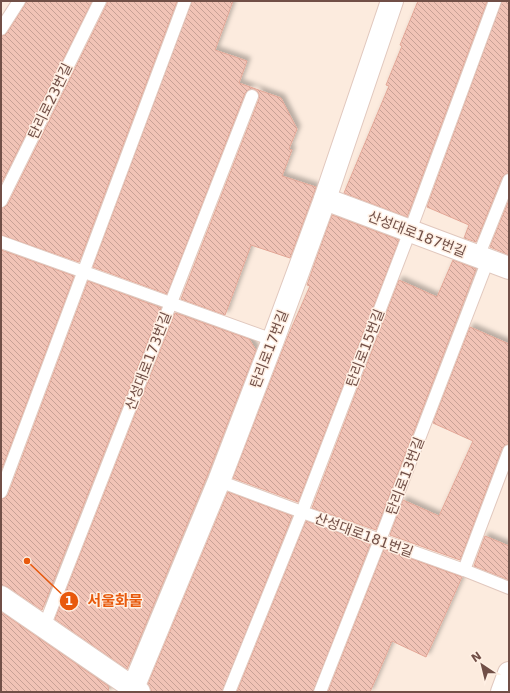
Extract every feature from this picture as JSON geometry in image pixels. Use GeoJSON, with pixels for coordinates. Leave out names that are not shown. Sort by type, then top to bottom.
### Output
{"type":"FeatureCollection","features":[{"type":"Feature","properties":{"kind":"street","name":"탄리로17번길"},"geometry":{"type":"LineString","coordinates":[[134,691],[219,481],[273,340],[325,199],[392,1]]}},
{"type":"Feature","properties":{"kind":"street","name":"산성대로187번길"},"geometry":{"type":"LineString","coordinates":[[325,199],[509,268]]}},
{"type":"Feature","properties":{"kind":"street"},"geometry":{"type":"LineString","coordinates":[[1,597],[134,691]]}},
{"type":"Feature","properties":{"kind":"street"},"geometry":{"type":"LineString","coordinates":[[502,692],[509,673]]}},
{"type":"Feature","properties":{"kind":"lane"},"geometry":{"type":"LineString","coordinates":[[1,29],[19,1]]}},
{"type":"Feature","properties":{"kind":"lane","name":"탄리로23번길"},"geometry":{"type":"LineString","coordinates":[[1,201],[100,1]]}},
{"type":"Feature","properties":{"kind":"lane"},"geometry":{"type":"LineString","coordinates":[[1,492],[185,1]]}},
{"type":"Feature","properties":{"kind":"lane","name":"탄리로15번길"},"geometry":{"type":"LineString","coordinates":[[229,692],[302,512],[410,231],[495,1]]}},
{"type":"Feature","properties":{"kind":"lane","name":"산성대로173번길"},"geometry":{"type":"LineString","coordinates":[[44,627],[252,96]]}},
{"type":"Feature","properties":{"kind":"lane","name":"탄리로13번길"},"geometry":{"type":"LineString","coordinates":[[320,692],[380,540],[483,258],[509,180]]}},
{"type":"Feature","properties":{"kind":"lane"},"geometry":{"type":"LineString","coordinates":[[1,242],[273,340]]}},
{"type":"Feature","properties":{"kind":"lane"},"geometry":{"type":"LineString","coordinates":[[464,570],[509,451]]}},
{"type":"Feature","properties":{"kind":"lane","name":"산성대로181번길"},"geometry":{"type":"LineString","coordinates":[[219,481],[464,570],[509,588]]}},
{"type":"Feature","properties":{"kind":"building"},"geometry":{"type":"Polygon","coordinates":[[[26,1],[92,1],[1,184],[1,36],[7,33],[26,1]]]}},
{"type":"Feature","properties":{"kind":"building"},"geometry":{"type":"Polygon","coordinates":[[[107,1],[177,1],[79,262],[1,235],[1,208],[8,204],[107,4],[107,1]]]}},
{"type":"Feature","properties":{"kind":"building"},"geometry":{"type":"Polygon","coordinates":[[[192,1],[233,1],[215,50],[247,61],[239,83],[281,98],[297,129],[289,149],[292,150],[282,176],[316,187],[290,258],[251,245],[225,315],[181,299],[259,99],[258,92],[254,89],[250,89],[245,93],[167,294],[93,267],[192,1]]]}},
{"type":"Feature","properties":{"kind":"building"},"geometry":{"type":"Polygon","coordinates":[[[418,1],[487,1],[407,217],[344,193],[389,86],[386,85],[418,1]]]}},
{"type":"Feature","properties":{"kind":"building"},"geometry":{"type":"Polygon","coordinates":[[[502,1],[509,1],[509,173],[502,177],[476,242],[464,238],[469,225],[427,207],[502,1]]]}},
{"type":"Feature","properties":{"kind":"building"},"geometry":{"type":"Polygon","coordinates":[[[509,200],[509,255],[490,247],[509,200]]]}},
{"type":"Feature","properties":{"kind":"building"},"geometry":{"type":"Polygon","coordinates":[[[332,215],[399,240],[298,502],[233,478],[288,336],[310,286],[307,285],[332,215]]]}},
{"type":"Feature","properties":{"kind":"building"},"geometry":{"type":"Polygon","coordinates":[[[1,250],[74,276],[1,471],[1,250]]]}},
{"type":"Feature","properties":{"kind":"building"},"geometry":{"type":"Polygon","coordinates":[[[453,260],[476,269],[376,530],[312,508],[399,280],[437,297],[453,260]]]}},
{"type":"Feature","properties":{"kind":"building"},"geometry":{"type":"Polygon","coordinates":[[[88,281],[161,308],[42,610],[8,587],[1,585],[1,499],[8,495],[88,281]]]}},
{"type":"Feature","properties":{"kind":"building"},"geometry":{"type":"Polygon","coordinates":[[[175,313],[249,339],[256,350],[207,476],[127,669],[55,619],[175,313]]]}},
{"type":"Feature","properties":{"kind":"building"},"geometry":{"type":"Polygon","coordinates":[[[470,327],[509,344],[509,444],[502,448],[460,560],[390,535],[403,500],[439,516],[473,441],[433,423],[470,327]]]}},
{"type":"Feature","properties":{"kind":"building"},"geometry":{"type":"Polygon","coordinates":[[[228,492],[292,516],[222,692],[152,692],[148,684],[228,492]]]}},
{"type":"Feature","properties":{"kind":"building"},"geometry":{"type":"Polygon","coordinates":[[[306,521],[370,544],[313,692],[237,692],[306,521]]]}},
{"type":"Feature","properties":{"kind":"building"},"geometry":{"type":"Polygon","coordinates":[[[485,536],[509,546],[509,580],[474,566],[485,536]]]}},
{"type":"Feature","properties":{"kind":"building"},"geometry":{"type":"Polygon","coordinates":[[[384,549],[462,577],[426,657],[392,641],[370,692],[328,692],[384,549]]]}},
{"type":"Feature","properties":{"kind":"building"},"geometry":{"type":"Polygon","coordinates":[[[1,612],[108,686],[109,692],[1,692],[1,612]]]}},
{"type":"Feature","properties":{"kind":"place","name":"서울화물"},"geometry":{"type":"Point","coordinates":[27,561]}}]}
